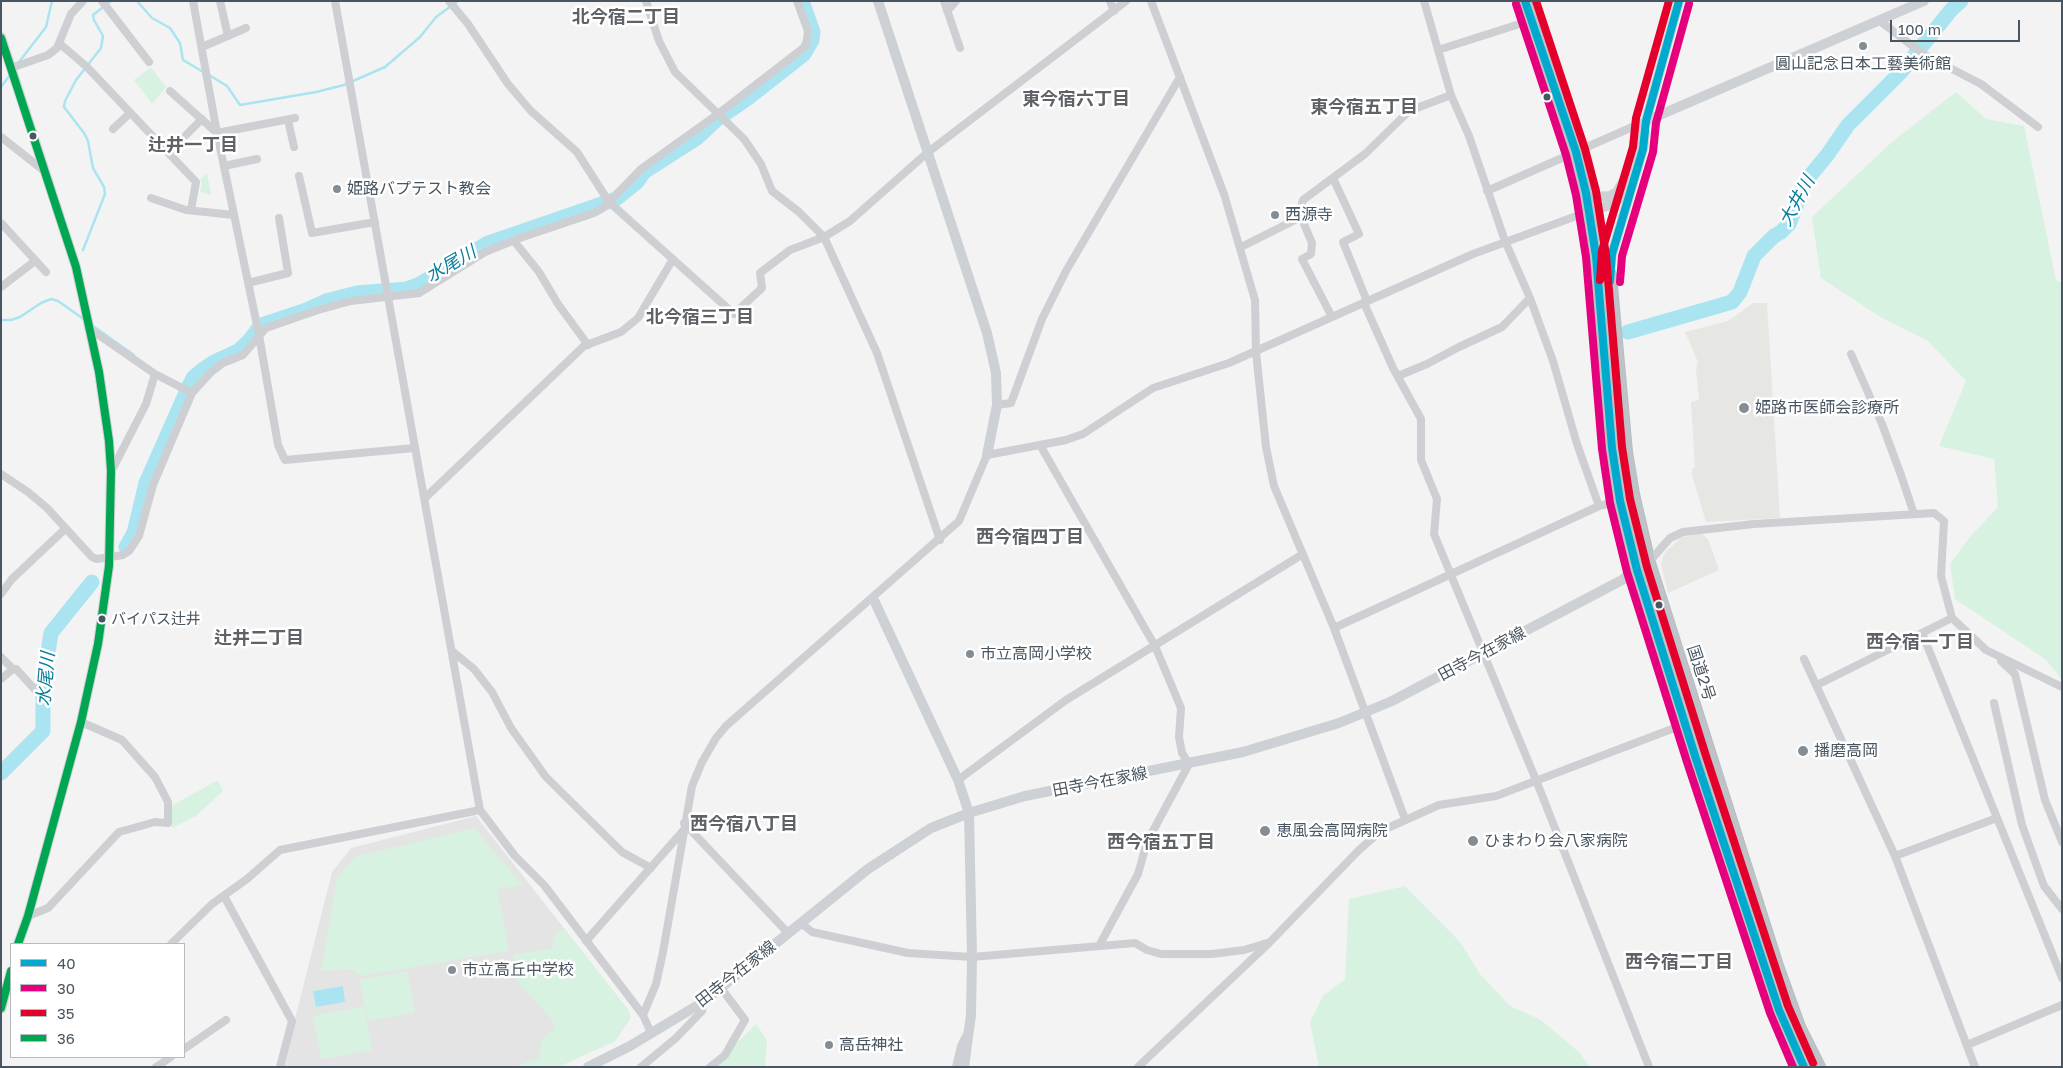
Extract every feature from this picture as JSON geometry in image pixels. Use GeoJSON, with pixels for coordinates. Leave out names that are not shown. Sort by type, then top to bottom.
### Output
{"type":"FeatureCollection","features":[{"type":"Feature","properties":{"kind":"highway","name":"国道2号"},"geometry":{"type":"LineString","coordinates":[[1525,1],[1576,152],[1590,210],[1596,256],[1612,448],[1620,501],[1789,1005],[1818,1067]]}},
{"type":"Feature","properties":{"kind":"highway","name":"国道2号"},"geometry":{"type":"LineString","coordinates":[[1610,275],[1625,452],[1642,566],[1685,724],[1779,1010],[1804,1067]]}},
{"type":"Feature","properties":{"kind":"street"},"geometry":{"type":"LineString","coordinates":[[11,68],[48,55],[56,48],[72,14],[83,1]]}},
{"type":"Feature","properties":{"kind":"street"},"geometry":{"type":"LineString","coordinates":[[102,1],[149,62]]}},
{"type":"Feature","properties":{"kind":"street"},"geometry":{"type":"LineString","coordinates":[[193,1],[217,133],[259,335],[278,445],[285,460],[414,448]]}},
{"type":"Feature","properties":{"kind":"street"},"geometry":{"type":"LineString","coordinates":[[220,1],[228,36]]}},
{"type":"Feature","properties":{"kind":"street"},"geometry":{"type":"LineString","coordinates":[[335,1],[389,297],[414,448],[425,498],[476,799],[480,810],[516,856],[544,885],[643,1015],[651,1033]]}},
{"type":"Feature","properties":{"kind":"street"},"geometry":{"type":"LineString","coordinates":[[449,1],[468,24],[508,84],[531,111],[578,152],[609,202],[618,212],[674,259],[734,314],[762,288],[760,273],[790,250],[824,237],[850,220],[927,153],[1126,1]]}},
{"type":"Feature","properties":{"kind":"street"},"geometry":{"type":"LineString","coordinates":[[646,1],[659,41],[675,72],[744,139],[761,164],[772,191],[800,212],[824,237],[877,353],[940,540]]}},
{"type":"Feature","properties":{"kind":"street"},"geometry":{"type":"LineString","coordinates":[[1,474],[40,503],[92,556],[97,559],[123,555],[129,551],[139,536],[153,485],[192,393],[211,372],[223,363],[242,355],[266,328],[351,301],[419,293],[485,252],[594,213],[609,202],[642,169],[718,114],[806,46],[808,31],[797,1]]}},
{"type":"Feature","properties":{"kind":"street"},"geometry":{"type":"LineString","coordinates":[[643,1015],[656,984],[663,952],[679,867],[684,822],[692,786],[702,762],[716,738],[726,726],[940,540],[959,521],[987,455],[996,406],[996,373],[987,333],[878,1]]}},
{"type":"Feature","properties":{"kind":"street"},"geometry":{"type":"LineString","coordinates":[[944,1],[960,48]]}},
{"type":"Feature","properties":{"kind":"street"},"geometry":{"type":"LineString","coordinates":[[947,11],[956,1]]}},
{"type":"Feature","properties":{"kind":"street"},"geometry":{"type":"LineString","coordinates":[[1110,1],[1114,11]]}},
{"type":"Feature","properties":{"kind":"street"},"geometry":{"type":"LineString","coordinates":[[1151,1],[1224,194],[1255,300],[1256,352],[1266,447],[1274,486],[1334,628],[1405,819]]}},
{"type":"Feature","properties":{"kind":"street"},"geometry":{"type":"LineString","coordinates":[[1424,1],[1452,95],[1469,136],[1505,241],[1530,298],[1599,506]]}},
{"type":"Feature","properties":{"kind":"street"},"geometry":{"type":"LineString","coordinates":[[987,455],[1066,440],[1083,434],[1154,388],[1256,352],[1505,241],[1617,202],[1623,195],[1636,144],[1646,121],[1679,1]]}},
{"type":"Feature","properties":{"kind":"street"},"geometry":{"type":"LineString","coordinates":[[1486,190],[1924,1]]}},
{"type":"Feature","properties":{"kind":"street"},"geometry":{"type":"LineString","coordinates":[[1438,50],[1532,20]]}},
{"type":"Feature","properties":{"kind":"street"},"geometry":{"type":"LineString","coordinates":[[1880,21],[1923,54],[1981,84],[2038,127]]}},
{"type":"Feature","properties":{"kind":"street"},"geometry":{"type":"LineString","coordinates":[[202,47],[246,28]]}},
{"type":"Feature","properties":{"kind":"street"},"geometry":{"type":"LineString","coordinates":[[1,37],[76,267],[106,414],[111,472],[110,558],[98,644],[80,722],[28,916],[18,943]]}},
{"type":"Feature","properties":{"kind":"street"},"geometry":{"type":"LineString","coordinates":[[59,43],[87,67],[196,182],[191,210]]}},
{"type":"Feature","properties":{"kind":"street"},"geometry":{"type":"LineString","coordinates":[[996,406],[1011,403],[1042,319],[1066,271],[1180,77]]}},
{"type":"Feature","properties":{"kind":"street"},"geometry":{"type":"LineString","coordinates":[[170,91],[217,133]]}},
{"type":"Feature","properties":{"kind":"street"},"geometry":{"type":"LineString","coordinates":[[1241,247],[1297,220],[1303,200],[1365,154],[1409,112],[1452,95]]}},
{"type":"Feature","properties":{"kind":"street"},"geometry":{"type":"LineString","coordinates":[[113,129],[130,113]]}},
{"type":"Feature","properties":{"kind":"street"},"geometry":{"type":"LineString","coordinates":[[186,135],[202,119]]}},
{"type":"Feature","properties":{"kind":"street"},"geometry":{"type":"LineString","coordinates":[[217,133],[291,119],[294,147]]}},
{"type":"Feature","properties":{"kind":"street"},"geometry":{"type":"LineString","coordinates":[[1610,275],[1612,254],[1643,149],[1646,121]]}},
{"type":"Feature","properties":{"kind":"street"},"geometry":{"type":"LineString","coordinates":[[3,140],[43,170]]}},
{"type":"Feature","properties":{"kind":"street"},"geometry":{"type":"LineString","coordinates":[[224,166],[257,159]]}},
{"type":"Feature","properties":{"kind":"street"},"geometry":{"type":"LineString","coordinates":[[1586,193],[1599,198],[1614,194],[1620,189],[1627,175]]}},
{"type":"Feature","properties":{"kind":"street"},"geometry":{"type":"LineString","coordinates":[[299,176],[312,233],[375,222]]}},
{"type":"Feature","properties":{"kind":"street"},"geometry":{"type":"LineString","coordinates":[[1333,178],[1359,234],[1343,242],[1366,302],[1398,376],[1421,420],[1421,460],[1437,499],[1434,534],[1536,780],[1649,1067]]}},
{"type":"Feature","properties":{"kind":"street"},"geometry":{"type":"LineString","coordinates":[[150,198],[191,210],[234,215]]}},
{"type":"Feature","properties":{"kind":"street"},"geometry":{"type":"LineString","coordinates":[[1299,212],[1312,243],[1311,254],[1302,259],[1332,317]]}},
{"type":"Feature","properties":{"kind":"street"},"geometry":{"type":"LineString","coordinates":[[248,283],[288,273],[279,218]]}},
{"type":"Feature","properties":{"kind":"street"},"geometry":{"type":"LineString","coordinates":[[1,223],[46,272]]}},
{"type":"Feature","properties":{"kind":"street"},"geometry":{"type":"LineString","coordinates":[[514,241],[539,272],[558,304],[588,345]]}},
{"type":"Feature","properties":{"kind":"street"},"geometry":{"type":"LineString","coordinates":[[425,498],[584,346],[621,332],[638,318],[674,259]]}},
{"type":"Feature","properties":{"kind":"street"},"geometry":{"type":"LineString","coordinates":[[1,287],[35,261]]}},
{"type":"Feature","properties":{"kind":"street"},"geometry":{"type":"LineString","coordinates":[[1398,376],[1427,364],[1502,327],[1530,298]]}},
{"type":"Feature","properties":{"kind":"street"},"geometry":{"type":"LineString","coordinates":[[90,330],[155,374],[192,393]]}},
{"type":"Feature","properties":{"kind":"street"},"geometry":{"type":"LineString","coordinates":[[1851,354],[1882,424],[1914,514]]}},
{"type":"Feature","properties":{"kind":"street"},"geometry":{"type":"LineString","coordinates":[[111,472],[146,404],[155,374]]}},
{"type":"Feature","properties":{"kind":"street"},"geometry":{"type":"LineString","coordinates":[[1040,445],[1155,646],[1181,708],[1179,737],[1182,753],[1189,764],[1147,842],[1138,874],[1100,944]]}},
{"type":"Feature","properties":{"kind":"street"},"geometry":{"type":"LineString","coordinates":[[1334,628],[1599,506],[1620,501]]}},
{"type":"Feature","properties":{"kind":"street"},"geometry":{"type":"LineString","coordinates":[[1642,566],[1670,538],[1683,532],[1754,524],[1934,513],[1944,520],[1941,576],[1952,618],[1986,650],[2062,687]]}},
{"type":"Feature","properties":{"kind":"street"},"geometry":{"type":"LineString","coordinates":[[1,594],[12,579],[65,529]]}},
{"type":"Feature","properties":{"kind":"street"},"geometry":{"type":"LineString","coordinates":[[958,780],[1066,700],[1303,554]]}},
{"type":"Feature","properties":{"kind":"street","name":"田寺今在家線"},"geometry":{"type":"LineString","coordinates":[[588,1067],[703,1002],[889,853],[931,828],[969,813],[1025,796],[1189,764],[1296,738],[1392,701],[1622,580],[1642,566]]}},
{"type":"Feature","properties":{"kind":"street"},"geometry":{"type":"LineString","coordinates":[[873,598],[958,780],[969,813],[972,957],[964,1067]]}},
{"type":"Feature","properties":{"kind":"street"},"geometry":{"type":"LineString","coordinates":[[1817,685],[1952,618]]}},
{"type":"Feature","properties":{"kind":"street"},"geometry":{"type":"LineString","coordinates":[[1922,633],[2062,978]]}},
{"type":"Feature","properties":{"kind":"street"},"geometry":{"type":"LineString","coordinates":[[452,651],[474,669],[492,692],[511,728],[546,777],[622,852],[650,868]]}},
{"type":"Feature","properties":{"kind":"street"},"geometry":{"type":"LineString","coordinates":[[1996,656],[2014,674],[2045,800],[2062,842]]}},
{"type":"Feature","properties":{"kind":"street"},"geometry":{"type":"LineString","coordinates":[[1,658],[13,669],[16,669],[46,698]]}},
{"type":"Feature","properties":{"kind":"street"},"geometry":{"type":"LineString","coordinates":[[1804,659],[1895,856],[1975,1067]]}},
{"type":"Feature","properties":{"kind":"street"},"geometry":{"type":"LineString","coordinates":[[1,678],[13,669]]}},
{"type":"Feature","properties":{"kind":"street"},"geometry":{"type":"LineString","coordinates":[[1994,703],[2022,825],[2044,886],[2062,909]]}},
{"type":"Feature","properties":{"kind":"street"},"geometry":{"type":"LineString","coordinates":[[28,916],[48,908],[119,832],[155,822],[168,823],[168,802],[155,777],[122,740],[80,722]]}},
{"type":"Feature","properties":{"kind":"street"},"geometry":{"type":"LineString","coordinates":[[1138,1067],[1269,943],[1359,850],[1381,832],[1405,819],[1439,805],[1496,796],[1685,724]]}},
{"type":"Feature","properties":{"kind":"street"},"geometry":{"type":"LineString","coordinates":[[171,943],[212,904],[280,850],[480,810]]}},
{"type":"Feature","properties":{"kind":"street"},"geometry":{"type":"LineString","coordinates":[[1895,856],[1997,818]]}},
{"type":"Feature","properties":{"kind":"street"},"geometry":{"type":"LineString","coordinates":[[684,822],[788,933]]}},
{"type":"Feature","properties":{"kind":"street"},"geometry":{"type":"LineString","coordinates":[[586,941],[683,831]]}},
{"type":"Feature","properties":{"kind":"street"},"geometry":{"type":"LineString","coordinates":[[224,896],[292,1021],[280,1067]]}},
{"type":"Feature","properties":{"kind":"street"},"geometry":{"type":"LineString","coordinates":[[801,923],[812,932],[908,953],[972,957],[1100,944],[1135,943],[1147,950],[1162,954],[1196,955],[1244,950],[1269,943]]}},
{"type":"Feature","properties":{"kind":"street"},"geometry":{"type":"LineString","coordinates":[[1,1009],[10,975]]}},
{"type":"Feature","properties":{"kind":"street"},"geometry":{"type":"LineString","coordinates":[[710,1067],[725,1055],[744,1020],[721,988]]}},
{"type":"Feature","properties":{"kind":"street"},"geometry":{"type":"LineString","coordinates":[[641,1067],[676,1038],[702,1011],[703,1002]]}},
{"type":"Feature","properties":{"kind":"street"},"geometry":{"type":"LineString","coordinates":[[1967,1045],[2062,1005]]}},
{"type":"Feature","properties":{"kind":"street"},"geometry":{"type":"LineString","coordinates":[[185,1047],[226,1020]]}},
{"type":"Feature","properties":{"kind":"street"},"geometry":{"type":"LineString","coordinates":[[956,1067],[961,1046],[968,1032]]}},
{"type":"Feature","properties":{"kind":"street"},"geometry":{"type":"LineString","coordinates":[[156,1067],[170,1058]]}},
{"type":"Feature","properties":{"kind":"street"},"geometry":{"type":"LineString","coordinates":[[1146,1061],[1153,1067]]}},
{"type":"Feature","properties":{"kind":"shaded area"},"geometry":{"type":"Polygon","coordinates":[[[1753,303],[1767,303],[1780,518],[1706,522],[1692,475],[1692,469],[1695,468],[1691,402],[1699,400],[1696,370],[1698,362],[1685,332],[1725,322],[1753,303]]]}},
{"type":"Feature","properties":{"kind":"shaded area"},"geometry":{"type":"Polygon","coordinates":[[[1701,533],[1708,539],[1719,570],[1668,593],[1661,565],[1664,554],[1680,538],[1701,533]]]}},
{"type":"Feature","properties":{"kind":"shaded area","name":"市立高丘中学校"},"geometry":{"type":"Polygon","coordinates":[[[476,816],[629,1011],[630,1019],[615,1041],[558,1067],[283,1067],[332,872],[351,848],[476,816]]]}},
{"type":"Feature","properties":{"kind":"green space"},"geometry":{"type":"Polygon","coordinates":[[[151,67],[166,87],[152,104],[134,80],[151,67]]]}},
{"type":"Feature","properties":{"kind":"green space"},"geometry":{"type":"Polygon","coordinates":[[[1956,92],[1986,119],[2024,126],[2056,280],[2062,283],[2062,679],[2045,659],[1955,599],[1950,564],[1970,537],[1998,507],[1994,459],[1939,446],[1966,381],[1928,341],[1882,318],[1821,278],[1812,217],[1893,141],[1956,92]]]}},
{"type":"Feature","properties":{"kind":"green space"},"geometry":{"type":"Polygon","coordinates":[[[207,173],[211,195],[200,192],[202,182],[200,180],[207,173]]]}},
{"type":"Feature","properties":{"kind":"green space"},"geometry":{"type":"Polygon","coordinates":[[[218,780],[223,791],[196,816],[172,828],[171,806],[218,780]]]}},
{"type":"Feature","properties":{"kind":"green space"},"geometry":{"type":"Polygon","coordinates":[[[474,828],[522,885],[497,889],[509,951],[360,976],[351,969],[321,971],[337,878],[355,857],[474,828]]]}},
{"type":"Feature","properties":{"kind":"green space"},"geometry":{"type":"Polygon","coordinates":[[[1405,886],[1460,942],[1480,974],[1510,1006],[1541,1020],[1580,1053],[1590,1067],[1319,1067],[1310,1022],[1323,996],[1345,979],[1349,899],[1405,886]]]}},
{"type":"Feature","properties":{"kind":"green space"},"geometry":{"type":"Polygon","coordinates":[[[564,928],[629,1011],[630,1019],[615,1041],[558,1067],[513,1067],[539,1058],[542,1039],[556,1028],[550,1017],[515,979],[514,954],[551,949],[556,933],[564,928]]]}},
{"type":"Feature","properties":{"kind":"green space"},"geometry":{"type":"Polygon","coordinates":[[[407,971],[415,1012],[368,1021],[360,980],[407,971]]]}},
{"type":"Feature","properties":{"kind":"green space"},"geometry":{"type":"Polygon","coordinates":[[[364,1006],[372,1050],[321,1059],[313,1016],[364,1006]]]}},
{"type":"Feature","properties":{"kind":"green space"},"geometry":{"type":"Polygon","coordinates":[[[756,1024],[767,1040],[765,1067],[712,1067],[756,1024]]]}},
{"type":"Feature","properties":{"kind":"water"},"geometry":{"type":"Polygon","coordinates":[[[343,986],[345,1002],[316,1007],[313,991],[343,986]]]}},
{"type":"Feature","properties":{"kind":"waterway"},"geometry":{"type":"LineString","coordinates":[[19,62],[46,27],[52,1]]}},
{"type":"Feature","properties":{"kind":"waterway"},"geometry":{"type":"LineString","coordinates":[[83,250],[105,194],[104,187],[93,168],[88,141],[64,107],[65,101],[76,80],[101,48],[103,36],[93,15],[111,1]]}},
{"type":"Feature","properties":{"kind":"waterway"},"geometry":{"type":"LineString","coordinates":[[137,1],[152,18],[170,28],[180,43],[183,60],[205,73]]}},
{"type":"Feature","properties":{"kind":"waterway"},"geometry":{"type":"LineString","coordinates":[[209,75],[227,86],[240,105],[316,92],[344,85],[385,67],[420,37],[436,17],[458,1]]}},
{"type":"Feature","properties":{"kind":"waterway","name":"水尾川"},"geometry":{"type":"LineString","coordinates":[[126,547],[134,533],[146,483],[188,388],[193,378],[201,371],[214,362],[238,351],[249,341],[261,325],[306,310],[326,301],[357,293],[407,289],[420,284],[488,243],[616,199],[637,182],[644,172],[697,138],[716,120],[748,98],[804,54],[812,40],[813,32],[802,1]]}},
{"type":"Feature","properties":{"kind":"waterway","name":"大井川"},"geometry":{"type":"LineString","coordinates":[[1628,332],[1732,302],[1740,292],[1754,256],[1789,224],[1805,182],[1848,125],[1901,72],[1951,10],[1961,1]]}},
{"type":"Feature","properties":{"kind":"waterway"},"geometry":{"type":"LineString","coordinates":[[1,87],[10,75]]}},
{"type":"Feature","properties":{"kind":"waterway"},"geometry":{"type":"LineString","coordinates":[[1,320],[11,320],[20,317],[41,303],[51,299],[58,301],[85,320]]}},
{"type":"Feature","properties":{"kind":"waterway"},"geometry":{"type":"LineString","coordinates":[[93,326],[134,355]]}},
{"type":"Feature","properties":{"kind":"waterway","name":"水尾川"},"geometry":{"type":"LineString","coordinates":[[1,773],[43,731],[43,684],[51,633],[92,582]]}},
{"type":"Feature","properties":{"kind":"transit line","name":"40"},"geometry":{"type":"LineString","coordinates":[[1525,1],[1576,152],[1586,193],[1596,256],[1612,448],[1620,501],[1637,570],[1696,759],[1779,1010],[1804,1067]]}},
{"type":"Feature","properties":{"kind":"transit line","name":"35"},"geometry":{"type":"LineString","coordinates":[[1536,1],[1585,149],[1596,191],[1606,255],[1622,447],[1630,499],[1647,567],[1706,756],[1788,1006],[1813,1063]]}},
{"type":"Feature","properties":{"kind":"transit line","name":"35"},"geometry":{"type":"LineString","coordinates":[[1600,280],[1602,251],[1633,147],[1636,118],[1669,1]]}},
{"type":"Feature","properties":{"kind":"transit line","name":"40"},"geometry":{"type":"LineString","coordinates":[[1610,281],[1612,254],[1643,149],[1646,121],[1679,1]]}},
{"type":"Feature","properties":{"kind":"transit line","name":"30"},"geometry":{"type":"LineString","coordinates":[[1516,4],[1566,155],[1576,195],[1586,257],[1602,449],[1610,503],[1627,572],[1687,762],[1770,1013],[1793,1067]]}},
{"type":"Feature","properties":{"kind":"transit line","name":"30"},"geometry":{"type":"LineString","coordinates":[[1620,282],[1622,256],[1653,152],[1656,123],[1689,4]]}},
{"type":"Feature","properties":{"kind":"transit line","name":"36"},"geometry":{"type":"LineString","coordinates":[[1,38],[76,267],[99,372],[109,441],[111,471],[109,566],[98,644],[81,722],[28,916],[18,943]]}},
{"type":"Feature","properties":{"kind":"transit line","name":"36"},"geometry":{"type":"LineString","coordinates":[[1,1008],[10,975]]}},
{"type":"Feature","properties":{"kind":"place","name":"圓山記念日本工藝美術館"},"geometry":{"type":"Point","coordinates":[1863,46]}},
{"type":"Feature","properties":{"kind":"place","name":"姫路バプテスト教会"},"geometry":{"type":"Point","coordinates":[337,189]}},
{"type":"Feature","properties":{"kind":"place","name":"西源寺"},"geometry":{"type":"Point","coordinates":[1275,215]}},
{"type":"Feature","properties":{"kind":"place","name":"姫路市医師会診療所"},"geometry":{"type":"Point","coordinates":[1744,408]}},
{"type":"Feature","properties":{"kind":"place","name":"バイパス辻井"},"geometry":{"type":"Point","coordinates":[102,619]}},
{"type":"Feature","properties":{"kind":"place","name":"市立高岡小学校"},"geometry":{"type":"Point","coordinates":[970,654]}},
{"type":"Feature","properties":{"kind":"place","name":"播磨高岡"},"geometry":{"type":"Point","coordinates":[1803,751]}},
{"type":"Feature","properties":{"kind":"place","name":"恵風会高岡病院"},"geometry":{"type":"Point","coordinates":[1265,831]}},
{"type":"Feature","properties":{"kind":"place","name":"ひまわり会八家病院"},"geometry":{"type":"Point","coordinates":[1473,841]}},
{"type":"Feature","properties":{"kind":"place","name":"市立高丘中学校"},"geometry":{"type":"Point","coordinates":[452,970]}},
{"type":"Feature","properties":{"kind":"place","name":"高岳神社"},"geometry":{"type":"Point","coordinates":[829,1045]}},
{"type":"Feature","properties":{"kind":"district","name":"北今宿二丁目"},"geometry":{"type":"Point","coordinates":[626,17]}},
{"type":"Feature","properties":{"kind":"district","name":"東今宿六丁目"},"geometry":{"type":"Point","coordinates":[1076,99]}},
{"type":"Feature","properties":{"kind":"district","name":"東今宿五丁目"},"geometry":{"type":"Point","coordinates":[1364,107]}},
{"type":"Feature","properties":{"kind":"district","name":"辻井一丁目"},"geometry":{"type":"Point","coordinates":[193,145]}},
{"type":"Feature","properties":{"kind":"district","name":"北今宿三丁目"},"geometry":{"type":"Point","coordinates":[700,317]}},
{"type":"Feature","properties":{"kind":"district","name":"西今宿四丁目"},"geometry":{"type":"Point","coordinates":[1030,537]}},
{"type":"Feature","properties":{"kind":"district","name":"辻井二丁目"},"geometry":{"type":"Point","coordinates":[259,638]}},
{"type":"Feature","properties":{"kind":"district","name":"西今宿一丁目"},"geometry":{"type":"Point","coordinates":[1920,642]}},
{"type":"Feature","properties":{"kind":"district","name":"西今宿八丁目"},"geometry":{"type":"Point","coordinates":[744,824]}},
{"type":"Feature","properties":{"kind":"district","name":"西今宿五丁目"},"geometry":{"type":"Point","coordinates":[1161,842]}},
{"type":"Feature","properties":{"kind":"district","name":"西今宿二丁目"},"geometry":{"type":"Point","coordinates":[1679,962]}}]}
